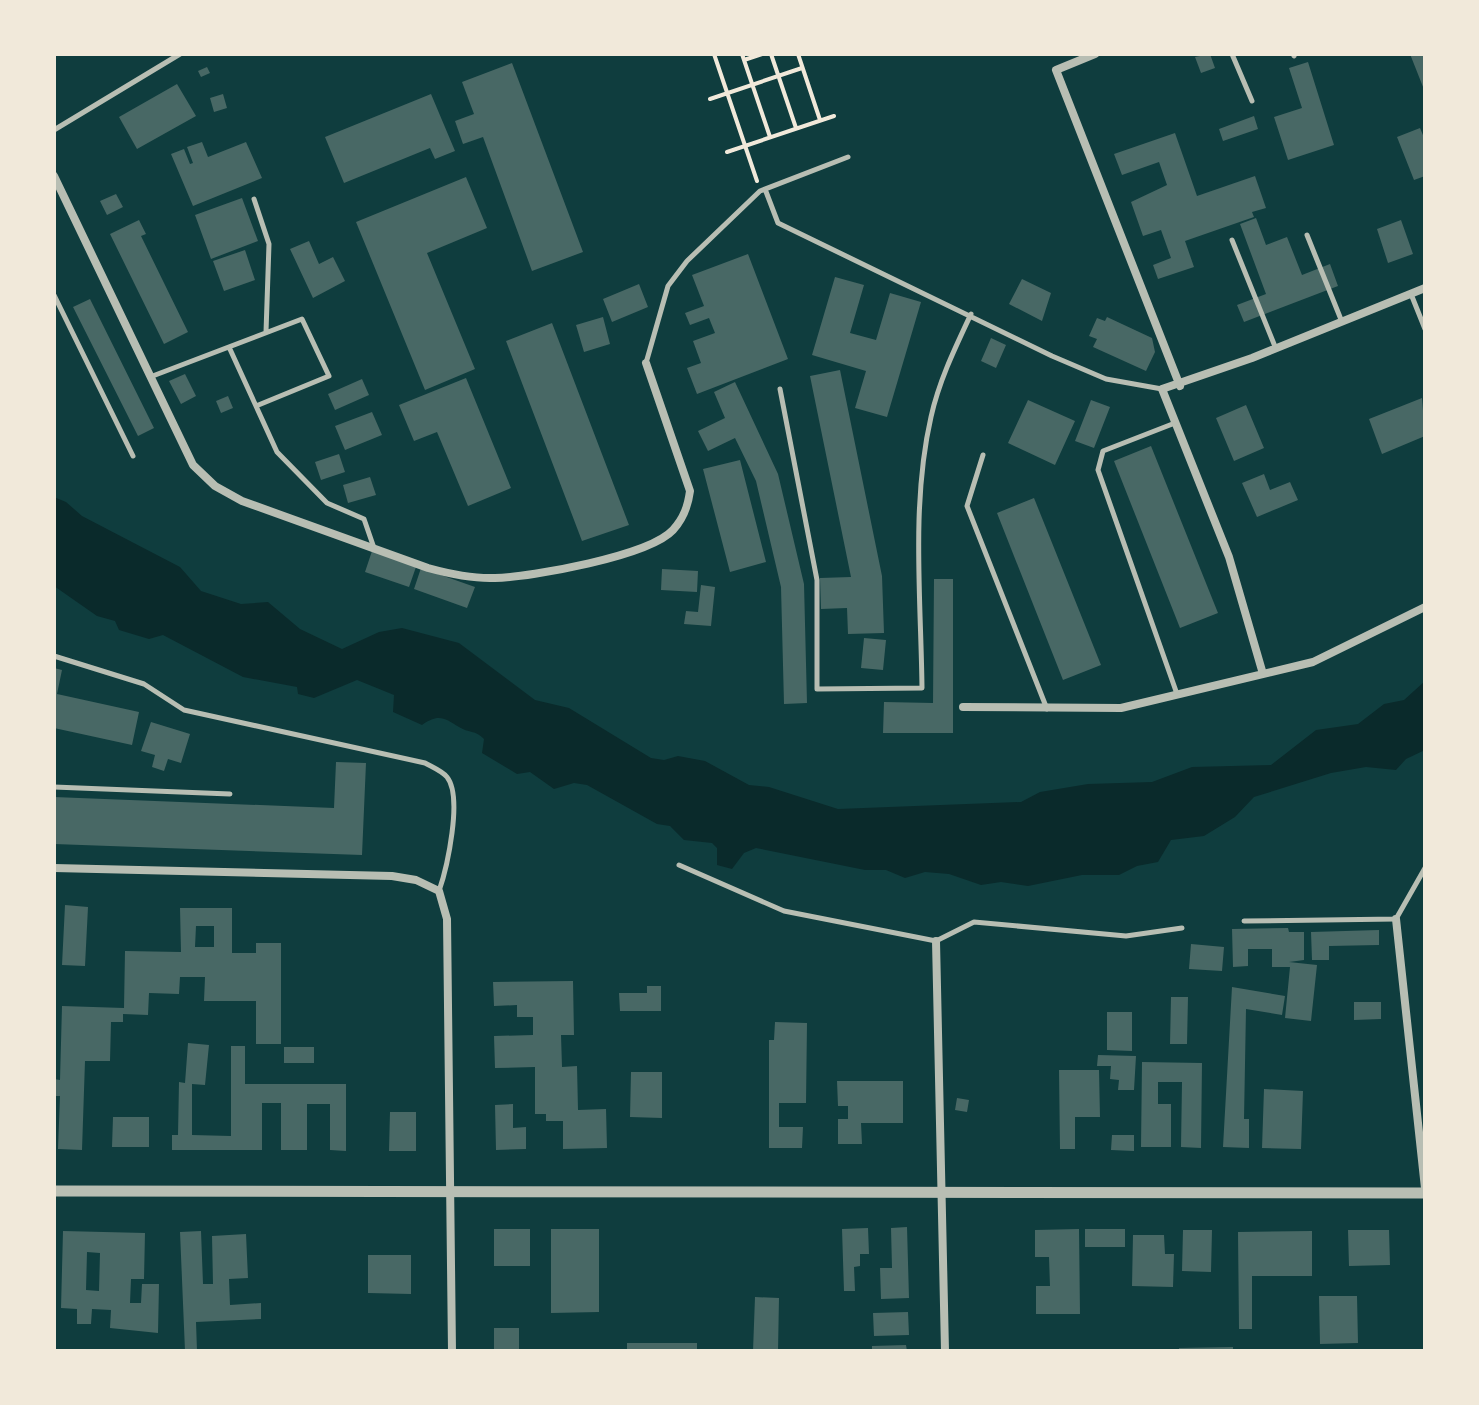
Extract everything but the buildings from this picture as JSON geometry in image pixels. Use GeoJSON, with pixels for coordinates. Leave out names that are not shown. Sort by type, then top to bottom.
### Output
{"type":"FeatureCollection","features":[{"type":"Feature","properties":{"kind":"street"},"geometry":{"type":"LineString","coordinates":[[1095,54],[1056,70],[1180,386]]}},
{"type":"Feature","properties":{"kind":"street"},"geometry":{"type":"LineString","coordinates":[[54,176],[58,193],[193,465],[215,486],[242,501],[458,576],[495,578],[570,568],[645,545],[672,532],[687,510],[690,491],[646,363]]}},
{"type":"Feature","properties":{"kind":"street"},"geometry":{"type":"LineString","coordinates":[[1263,674],[1229,557],[1162,389],[1180,386],[1425,288]]}},
{"type":"Feature","properties":{"kind":"street"},"geometry":{"type":"LineString","coordinates":[[963,707],[1121,708],[1313,662],[1425,607]]}},
{"type":"Feature","properties":{"kind":"street"},"geometry":{"type":"LineString","coordinates":[[54,868],[392,876],[416,880],[439,891],[447,919],[452,1351]]}},
{"type":"Feature","properties":{"kind":"street"},"geometry":{"type":"LineString","coordinates":[[54,1191],[1425,1190],[1396,919]]}},
{"type":"Feature","properties":{"kind":"street"},"geometry":{"type":"LineString","coordinates":[[936,941],[945,1351]]}},
{"type":"Feature","properties":{"kind":"lane"},"geometry":{"type":"LineString","coordinates":[[54,130],[180,54]]}},
{"type":"Feature","properties":{"kind":"lane"},"geometry":{"type":"LineString","coordinates":[[1232,54],[1252,101]]}},
{"type":"Feature","properties":{"kind":"lane"},"geometry":{"type":"LineString","coordinates":[[646,363],[668,286],[687,261],[763,190],[848,157]]}},
{"type":"Feature","properties":{"kind":"lane"},"geometry":{"type":"LineString","coordinates":[[763,190],[778,223],[1106,379],[1162,389]]}},
{"type":"Feature","properties":{"kind":"lane"},"geometry":{"type":"LineString","coordinates":[[254,199],[269,244],[266,332]]}},
{"type":"Feature","properties":{"kind":"lane"},"geometry":{"type":"LineString","coordinates":[[1307,235],[1342,322]]}},
{"type":"Feature","properties":{"kind":"lane"},"geometry":{"type":"LineString","coordinates":[[1232,240],[1276,349]]}},
{"type":"Feature","properties":{"kind":"lane"},"geometry":{"type":"LineString","coordinates":[[1411,294],[1425,329]]}},
{"type":"Feature","properties":{"kind":"lane"},"geometry":{"type":"LineString","coordinates":[[54,295],[133,456]]}},
{"type":"Feature","properties":{"kind":"lane"},"geometry":{"type":"LineString","coordinates":[[780,389],[817,580],[817,689],[922,688],[921,476],[931,416],[947,365],[971,314]]}},
{"type":"Feature","properties":{"kind":"lane"},"geometry":{"type":"LineString","coordinates":[[149,377],[302,319],[329,376],[256,406]]}},
{"type":"Feature","properties":{"kind":"lane"},"geometry":{"type":"LineString","coordinates":[[229,347],[277,452],[327,503],[364,519],[374,548]]}},
{"type":"Feature","properties":{"kind":"lane"},"geometry":{"type":"LineString","coordinates":[[1175,423],[1103,451],[1098,470],[1177,695]]}},
{"type":"Feature","properties":{"kind":"lane"},"geometry":{"type":"LineString","coordinates":[[983,455],[967,506],[1047,709]]}},
{"type":"Feature","properties":{"kind":"lane"},"geometry":{"type":"LineString","coordinates":[[54,656],[144,684],[184,710],[425,763],[446,775],[453,789],[449,861],[439,891]]}},
{"type":"Feature","properties":{"kind":"lane"},"geometry":{"type":"LineString","coordinates":[[54,787],[230,794]]}},
{"type":"Feature","properties":{"kind":"lane"},"geometry":{"type":"LineString","coordinates":[[679,865],[784,911],[936,941],[974,922],[1126,936],[1182,928]]}},
{"type":"Feature","properties":{"kind":"lane"},"geometry":{"type":"LineString","coordinates":[[1244,921],[1396,919],[1425,868]]}},
{"type":"Feature","properties":{"kind":"path"},"geometry":{"type":"LineString","coordinates":[[714,54],[763,190]]}},
{"type":"Feature","properties":{"kind":"path"},"geometry":{"type":"LineString","coordinates":[[762,54],[743,57],[770,137]]}},
{"type":"Feature","properties":{"kind":"path"},"geometry":{"type":"LineString","coordinates":[[771,54],[796,128]]}},
{"type":"Feature","properties":{"kind":"path"},"geometry":{"type":"LineString","coordinates":[[798,54],[820,120]]}},
{"type":"Feature","properties":{"kind":"path"},"geometry":{"type":"LineString","coordinates":[[710,99],[802,68]]}},
{"type":"Feature","properties":{"kind":"path"},"geometry":{"type":"LineString","coordinates":[[727,152],[834,116]]}},
{"type":"Feature","properties":{"kind":"water"},"geometry":{"type":"Polygon","coordinates":[[[54,497],[66,502],[82,516],[180,567],[201,591],[241,604],[268,602],[300,629],[342,649],[379,632],[402,628],[459,643],[535,700],[569,708],[651,758],[664,760],[678,756],[705,761],[749,785],[769,787],[838,809],[1021,802],[1040,792],[1088,784],[1152,782],[1192,767],[1271,765],[1316,730],[1358,724],[1384,704],[1404,700],[1425,681],[1425,750],[1406,759],[1396,770],[1366,767],[1331,773],[1254,797],[1235,817],[1204,836],[1171,840],[1158,862],[1137,866],[1119,875],[1082,875],[1028,886],[1001,882],[981,885],[949,874],[925,872],[905,878],[886,870],[865,870],[756,848],[744,853],[732,869],[717,865],[717,848],[712,843],[684,840],[670,826],[657,824],[587,785],[574,783],[554,789],[530,772],[517,774],[482,753],[484,739],[478,734],[441,718],[422,725],[393,712],[394,695],[357,680],[314,698],[298,694],[297,687],[243,677],[163,635],[149,639],[119,630],[115,621],[97,616],[54,586],[54,497]]]}}]}
